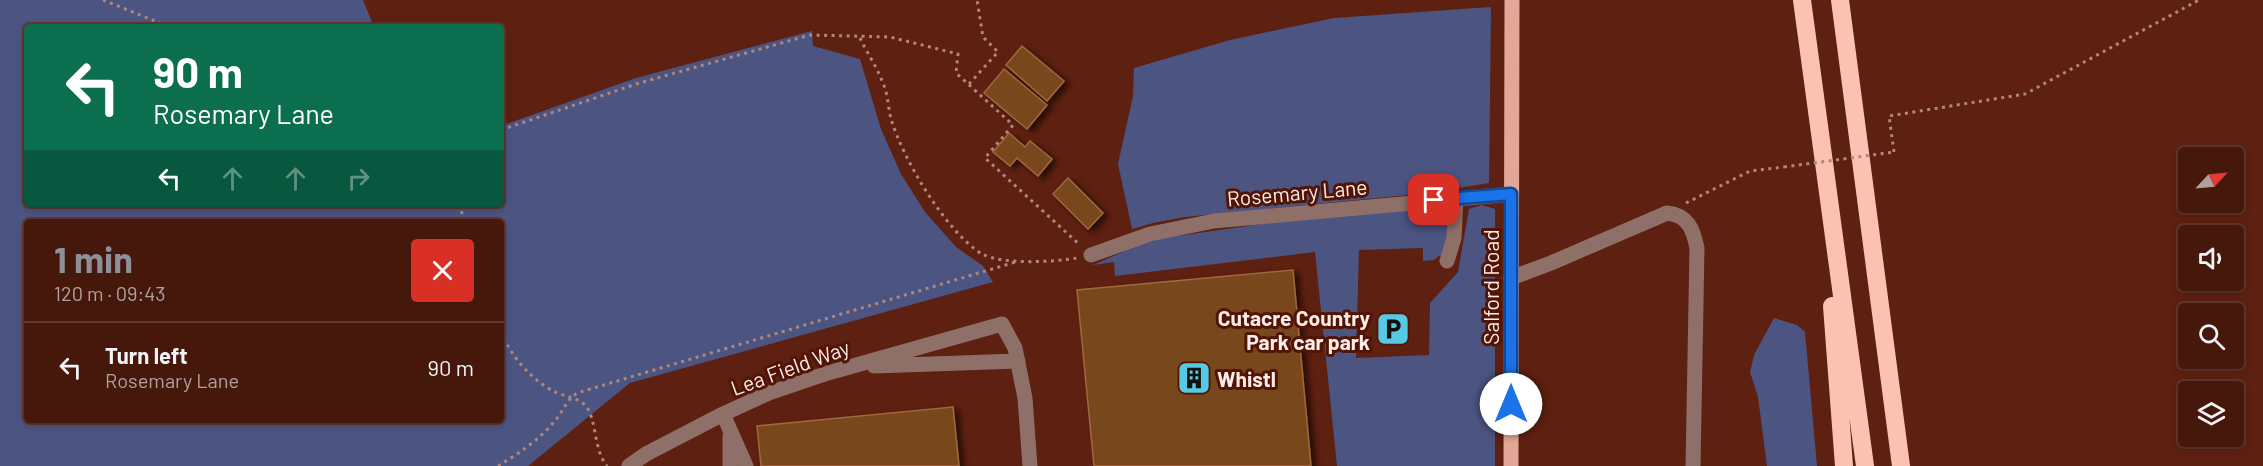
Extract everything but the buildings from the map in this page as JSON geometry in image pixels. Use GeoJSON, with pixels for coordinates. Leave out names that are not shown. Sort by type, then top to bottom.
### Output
{"type":"FeatureCollection","features":[{"type":"Feature","properties":{"kind":"highway"},"geometry":{"type":"LineString","coordinates":[[1802,0],[1865,466]]}},
{"type":"Feature","properties":{"kind":"highway"},"geometry":{"type":"LineString","coordinates":[[1840,0],[1901,466]]}},
{"type":"Feature","properties":{"kind":"highway"},"geometry":{"type":"LineString","coordinates":[[1821,135],[1844,466]]}},
{"type":"Feature","properties":{"kind":"highway"},"geometry":{"type":"LineString","coordinates":[[1878,294],[1913,466]]}},
{"type":"Feature","properties":{"kind":"main road","name":"Salford Road"},"geometry":{"type":"LineString","coordinates":[[1510,466],[1512,0]]}},
{"type":"Feature","properties":{"kind":"lane","name":"Rosemary Lane"},"geometry":{"type":"LineString","coordinates":[[1091,255],[1150,234],[1214,221],[1511,194]]}},
{"type":"Feature","properties":{"kind":"lane"},"geometry":{"type":"LineString","coordinates":[[1446,261],[1454,238],[1456,198]]}},
{"type":"Feature","properties":{"kind":"lane"},"geometry":{"type":"LineString","coordinates":[[1511,278],[1667,213],[1677,214],[1685,219],[1695,236],[1697,248],[1693,466]]}},
{"type":"Feature","properties":{"kind":"lane","name":"Lea Field Way"},"geometry":{"type":"LineString","coordinates":[[629,466],[646,454],[769,393],[976,330],[1002,324],[1015,348],[1018,361]]}},
{"type":"Feature","properties":{"kind":"lane"},"geometry":{"type":"LineString","coordinates":[[847,368],[1018,361],[1025,398],[1030,466]]}},
{"type":"Feature","properties":{"kind":"lane"},"geometry":{"type":"LineString","coordinates":[[723,414],[746,466]]}},
{"type":"Feature","properties":{"kind":"lane"},"geometry":{"type":"LineString","coordinates":[[730,432],[730,466]]}},
{"type":"Feature","properties":{"kind":"path"},"geometry":{"type":"LineString","coordinates":[[103,0],[163,24]]}},
{"type":"Feature","properties":{"kind":"path"},"geometry":{"type":"LineString","coordinates":[[969,84],[998,52],[982,37],[977,0]]}},
{"type":"Feature","properties":{"kind":"path"},"geometry":{"type":"LineString","coordinates":[[1667,213],[1750,171],[1894,152],[1889,116],[2025,94],[2199,0]]}},
{"type":"Feature","properties":{"kind":"path"},"geometry":{"type":"LineString","coordinates":[[504,129],[636,84],[810,35],[890,38],[958,54],[956,73],[1013,125],[985,158],[1091,255]]}},
{"type":"Feature","properties":{"kind":"path"},"geometry":{"type":"LineString","coordinates":[[860,38],[884,84],[891,119],[909,162],[936,204],[962,238],[984,255],[1019,261],[1054,262],[1091,255]]}},
{"type":"Feature","properties":{"kind":"path"},"geometry":{"type":"LineString","coordinates":[[498,466],[531,444],[555,422],[570,398],[577,393],[1019,261]]}},
{"type":"Feature","properties":{"kind":"path"},"geometry":{"type":"LineString","coordinates":[[504,335],[524,369],[551,390],[584,403],[589,410],[600,458],[607,466]]}},
{"type":"Feature","properties":{"kind":"shaded area"},"geometry":{"type":"Polygon","coordinates":[[[0,0],[363,0],[373,24],[24,24],[24,207],[504,207],[504,125],[636,78],[812,31],[813,46],[860,59],[881,129],[901,174],[925,212],[956,247],[983,266],[993,282],[630,383],[528,466],[0,466],[0,0]]]}},
{"type":"Feature","properties":{"kind":"shaded area"},"geometry":{"type":"Polygon","coordinates":[[[1491,7],[1489,183],[1428,193],[1185,217],[1132,229],[1118,164],[1133,96],[1134,68],[1230,40],[1334,18],[1491,7]]]}},
{"type":"Feature","properties":{"kind":"shaded area"},"geometry":{"type":"Polygon","coordinates":[[[1443,203],[1452,212],[1444,259],[1440,255],[1434,260],[1423,261],[1423,248],[1359,250],[1356,358],[1429,355],[1430,303],[1458,272],[1469,209],[1482,205],[1495,209],[1495,466],[1337,466],[1315,252],[1115,276],[1114,262],[1093,265],[1150,240],[1325,215],[1443,203]]]}},
{"type":"Feature","properties":{"kind":"shaded area"},"geometry":{"type":"Polygon","coordinates":[[[1774,318],[1797,325],[1805,332],[1817,466],[1767,466],[1758,397],[1750,372],[1754,355],[1774,318]]]}},
{"type":"Feature","properties":{"kind":"place","name":"Cutacre Country Park car park"},"geometry":{"type":"Point","coordinates":[1393,329]}},
{"type":"Feature","properties":{"kind":"place","name":"Whistl"},"geometry":{"type":"Point","coordinates":[1194,378]}},
{"type":"Feature","properties":{"kind":"route"},"geometry":{"type":"LineString","coordinates":[[1434,200],[1511,194],[1511,404]]}}]}
